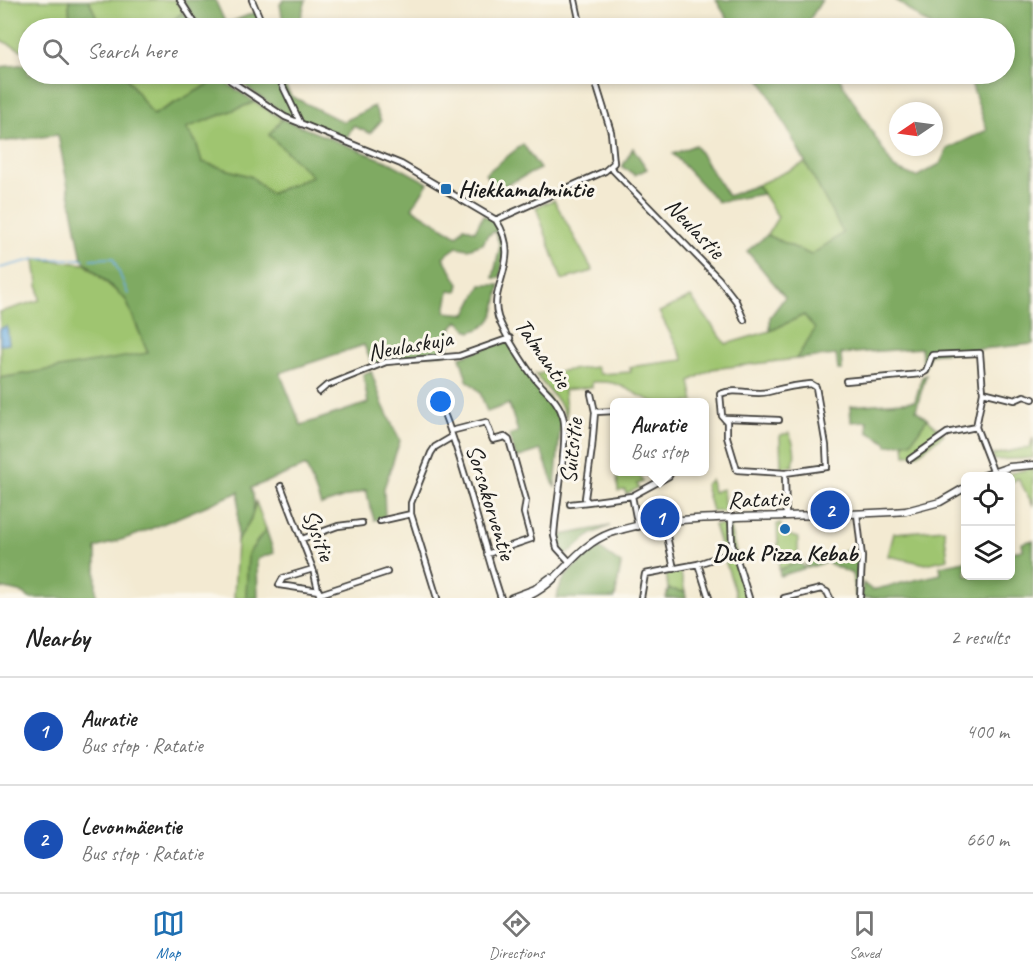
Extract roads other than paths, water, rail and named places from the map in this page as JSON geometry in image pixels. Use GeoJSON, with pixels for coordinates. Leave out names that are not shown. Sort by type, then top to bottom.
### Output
{"type":"FeatureCollection","features":[{"type":"Feature","properties":{"kind":"street"},"geometry":{"type":"LineString","coordinates":[[180,0],[192,18]]}},
{"type":"Feature","properties":{"kind":"street"},"geometry":{"type":"LineString","coordinates":[[252,0],[260,18]]}},
{"type":"Feature","properties":{"kind":"street"},"geometry":{"type":"LineString","coordinates":[[575,0],[579,18]]}},
{"type":"Feature","properties":{"kind":"street"},"geometry":{"type":"LineString","coordinates":[[236,84],[285,117],[401,164],[496,219],[610,168],[614,163],[615,150],[596,84]]}},
{"type":"Feature","properties":{"kind":"street"},"geometry":{"type":"LineString","coordinates":[[282,84],[302,124]]}},
{"type":"Feature","properties":{"kind":"street","name":"Neulastie"},"geometry":{"type":"LineString","coordinates":[[610,168],[718,278],[736,301],[744,320]]}},
{"type":"Feature","properties":{"kind":"street","name":"Talmantie"},"geometry":{"type":"LineString","coordinates":[[496,219],[504,232],[507,245],[497,315],[536,380],[552,397],[564,418],[554,536],[557,548],[569,561]]}},
{"type":"Feature","properties":{"kind":"street","name":"Neulaskuja"},"geometry":{"type":"LineString","coordinates":[[319,392],[326,386],[386,362],[459,356],[510,338]]}},
{"type":"Feature","properties":{"kind":"street"},"geometry":{"type":"LineString","coordinates":[[846,381],[921,374],[926,371],[932,354],[980,353],[983,392],[976,427],[993,471],[1009,466],[1033,465]]}},
{"type":"Feature","properties":{"kind":"street"},"geometry":{"type":"LineString","coordinates":[[814,385],[828,463],[824,469],[785,473],[737,470],[727,437],[729,431],[725,418],[718,398],[724,392],[748,390],[756,393],[779,387],[814,385]]}},
{"type":"Feature","properties":{"kind":"street"},"geometry":{"type":"LineString","coordinates":[[983,392],[1015,400],[1024,396],[1033,399]]}},
{"type":"Feature","properties":{"kind":"street","name":"Suitsitie"},"geometry":{"type":"LineString","coordinates":[[591,394],[595,412],[585,498],[588,502],[632,496]]}},
{"type":"Feature","properties":{"kind":"street"},"geometry":{"type":"LineString","coordinates":[[595,412],[610,411]]}},
{"type":"Feature","properties":{"kind":"street","name":"Sorsakorventie"},"geometry":{"type":"LineString","coordinates":[[445,417],[501,598]]}},
{"type":"Feature","properties":{"kind":"street"},"geometry":{"type":"LineString","coordinates":[[725,418],[779,420]]}},
{"type":"Feature","properties":{"kind":"street"},"geometry":{"type":"LineString","coordinates":[[437,598],[411,514],[411,503],[431,453],[440,443],[451,434],[486,422],[493,440],[508,438],[526,500],[524,513],[531,539],[487,554]]}},
{"type":"Feature","properties":{"kind":"street"},"geometry":{"type":"LineString","coordinates":[[910,459],[947,433],[976,427]]}},
{"type":"Feature","properties":{"kind":"street"},"geometry":{"type":"LineString","coordinates":[[785,473],[786,516]]}},
{"type":"Feature","properties":{"kind":"street"},"geometry":{"type":"LineString","coordinates":[[638,527],[632,496],[669,476]]}},
{"type":"Feature","properties":{"kind":"street","name":"Sysitie"},"geometry":{"type":"LineString","coordinates":[[281,486],[313,570],[319,594]]}},
{"type":"Feature","properties":{"kind":"street","name":"Ratatie"},"geometry":{"type":"LineString","coordinates":[[524,598],[545,588],[569,561],[595,540],[638,527],[664,522],[857,514],[917,509],[940,502],[961,490]]}},
{"type":"Feature","properties":{"kind":"street"},"geometry":{"type":"LineString","coordinates":[[570,504],[588,502]]}},
{"type":"Feature","properties":{"kind":"street"},"geometry":{"type":"LineString","coordinates":[[380,521],[411,514]]}},
{"type":"Feature","properties":{"kind":"street"},"geometry":{"type":"LineString","coordinates":[[857,514],[862,557],[860,598]]}},
{"type":"Feature","properties":{"kind":"street"},"geometry":{"type":"LineString","coordinates":[[731,518],[732,544],[749,598]]}},
{"type":"Feature","properties":{"kind":"street"},"geometry":{"type":"LineString","coordinates":[[664,522],[674,569]]}},
{"type":"Feature","properties":{"kind":"street"},"geometry":{"type":"LineString","coordinates":[[302,539],[338,526],[362,523]]}},
{"type":"Feature","properties":{"kind":"street"},"geometry":{"type":"LineString","coordinates":[[641,598],[645,574],[698,564],[721,556]]}},
{"type":"Feature","properties":{"kind":"street"},"geometry":{"type":"LineString","coordinates":[[698,564],[710,598]]}},
{"type":"Feature","properties":{"kind":"street"},"geometry":{"type":"LineString","coordinates":[[313,570],[283,578],[279,585],[319,594],[387,572]]}},
{"type":"Feature","properties":{"kind":"street","name":"Ratatie"},"geometry":{"type":"LineString","coordinates":[[511,598],[535,589],[561,571]]}},
{"type":"Feature","properties":{"kind":"street"},"geometry":{"type":"LineString","coordinates":[[784,598],[821,589],[827,592],[830,598]]}},
{"type":"Feature","properties":{"kind":"water"},"geometry":{"type":"Polygon","coordinates":[[[7,326],[9,344],[0,345],[0,329],[7,326]]]}},
{"type":"Feature","properties":{"kind":"waterway"},"geometry":{"type":"LineString","coordinates":[[90,259],[113,258],[128,294]]}},
{"type":"Feature","properties":{"kind":"waterway"},"geometry":{"type":"LineString","coordinates":[[0,268],[35,259],[84,259]]}},
{"type":"Feature","properties":{"kind":"place","name":"Hiekkamalmintie"},"geometry":{"type":"Point","coordinates":[446,189]}},
{"type":"Feature","properties":{"kind":"place","name":"Levonmäentie"},"geometry":{"type":"Point","coordinates":[830,510]}},
{"type":"Feature","properties":{"kind":"place","name":"Auratie"},"geometry":{"type":"Point","coordinates":[660,518]}},
{"type":"Feature","properties":{"kind":"place","name":"Duck Pizza Kebab"},"geometry":{"type":"Point","coordinates":[785,529]}}]}
